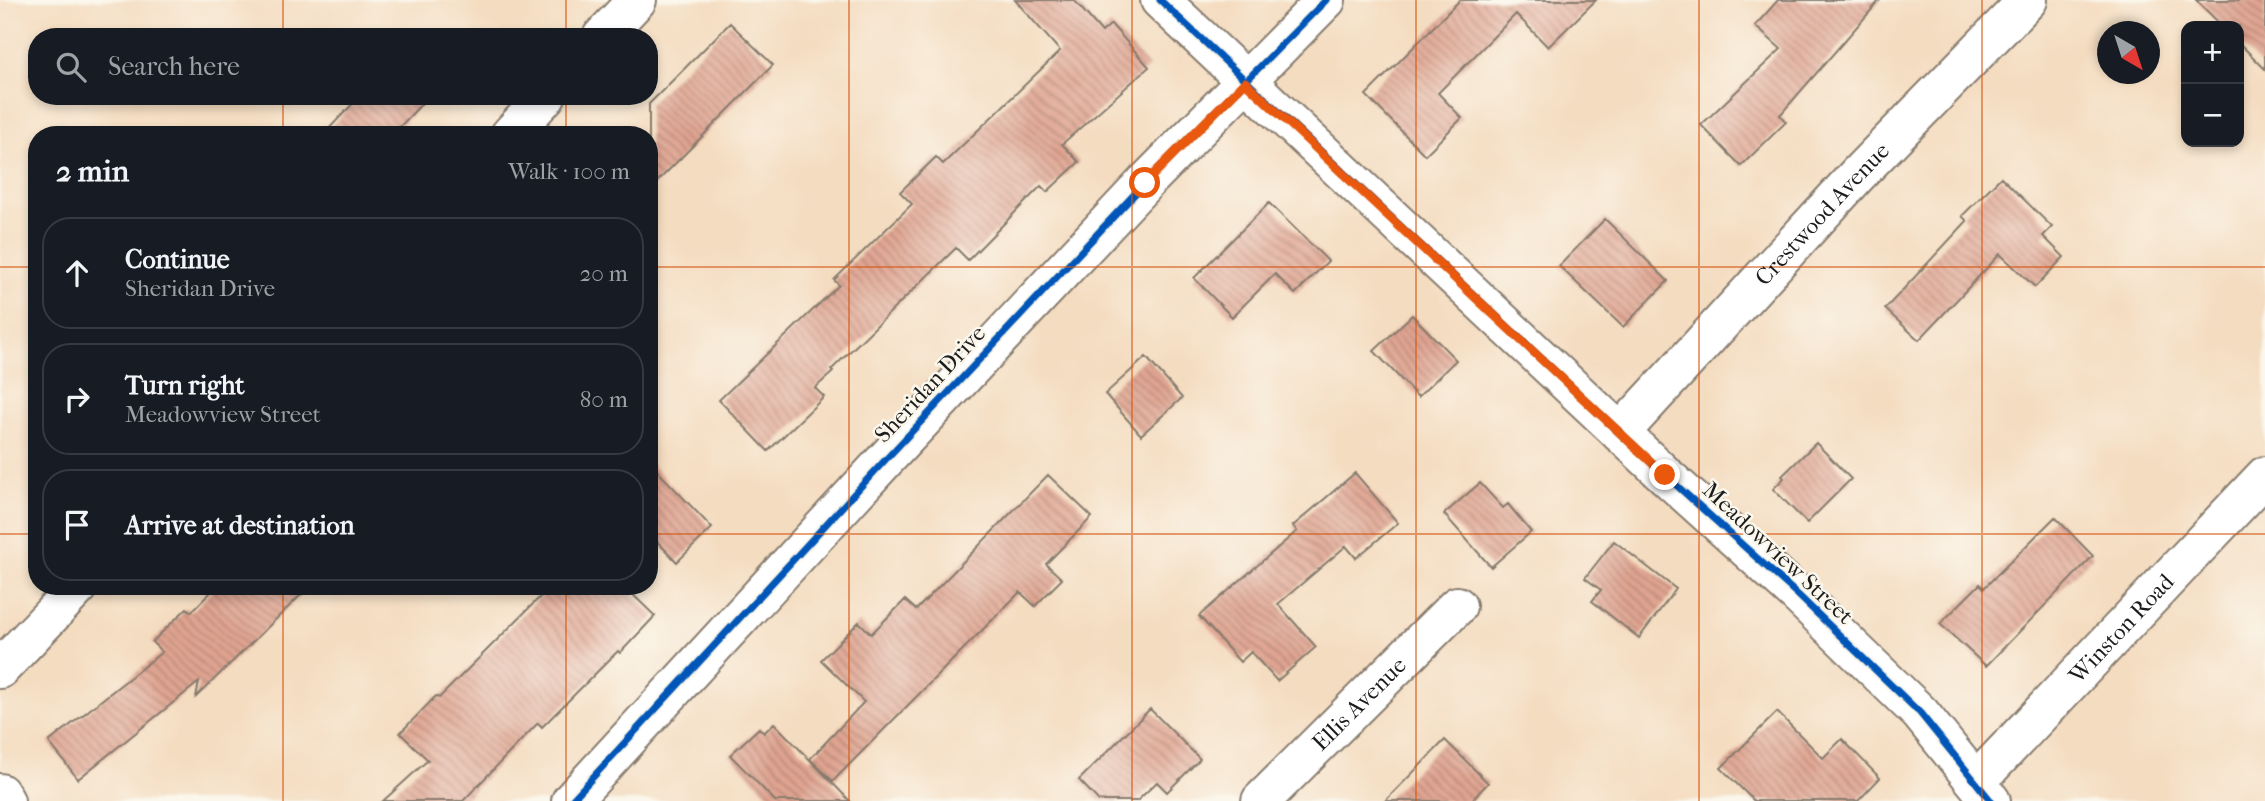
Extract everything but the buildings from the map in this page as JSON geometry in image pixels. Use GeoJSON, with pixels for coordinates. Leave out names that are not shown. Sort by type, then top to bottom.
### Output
{"type":"FeatureCollection","features":[{"type":"Feature","properties":{"kind":"street"},"geometry":{"type":"LineString","coordinates":[[611,28],[637,0]]}},
{"type":"Feature","properties":{"kind":"street","name":"Meadowview Street"},"geometry":{"type":"LineString","coordinates":[[1160,0],[1620,433],[1798,594],[1920,713],[1984,791]]}},
{"type":"Feature","properties":{"kind":"street","name":"Sheridan Drive"},"geometry":{"type":"LineString","coordinates":[[571,801],[1145,183],[1326,0]]}},
{"type":"Feature","properties":{"kind":"street","name":"Crestwood Avenue"},"geometry":{"type":"LineString","coordinates":[[1620,433],[1858,174],[2028,0]]}},
{"type":"Feature","properties":{"kind":"street"},"geometry":{"type":"LineString","coordinates":[[518,126],[538,105]]}},
{"type":"Feature","properties":{"kind":"street","name":"Winston Road"},"geometry":{"type":"LineString","coordinates":[[1984,791],[2265,476]]}},
{"type":"Feature","properties":{"kind":"street"},"geometry":{"type":"LineString","coordinates":[[0,669],[70,595]]}},
{"type":"Feature","properties":{"kind":"street","name":"Ellis Avenue"},"geometry":{"type":"LineString","coordinates":[[1267,799],[1457,606]]}},
{"type":"Feature","properties":{"kind":"street"},"geometry":{"type":"LineString","coordinates":[[0,793],[5,801]]}},
{"type":"Feature","properties":{"kind":"cycle path"},"geometry":{"type":"LineString","coordinates":[[1160,0],[1665,475],[1798,595],[1920,713],[1991,801]]}},
{"type":"Feature","properties":{"kind":"cycle path"},"geometry":{"type":"LineString","coordinates":[[571,801],[1145,183],[1326,0]]}},
{"type":"Feature","properties":{"kind":"route"},"geometry":{"type":"LineString","coordinates":[[1145,183],[1245,82],[1665,475]]}}]}
